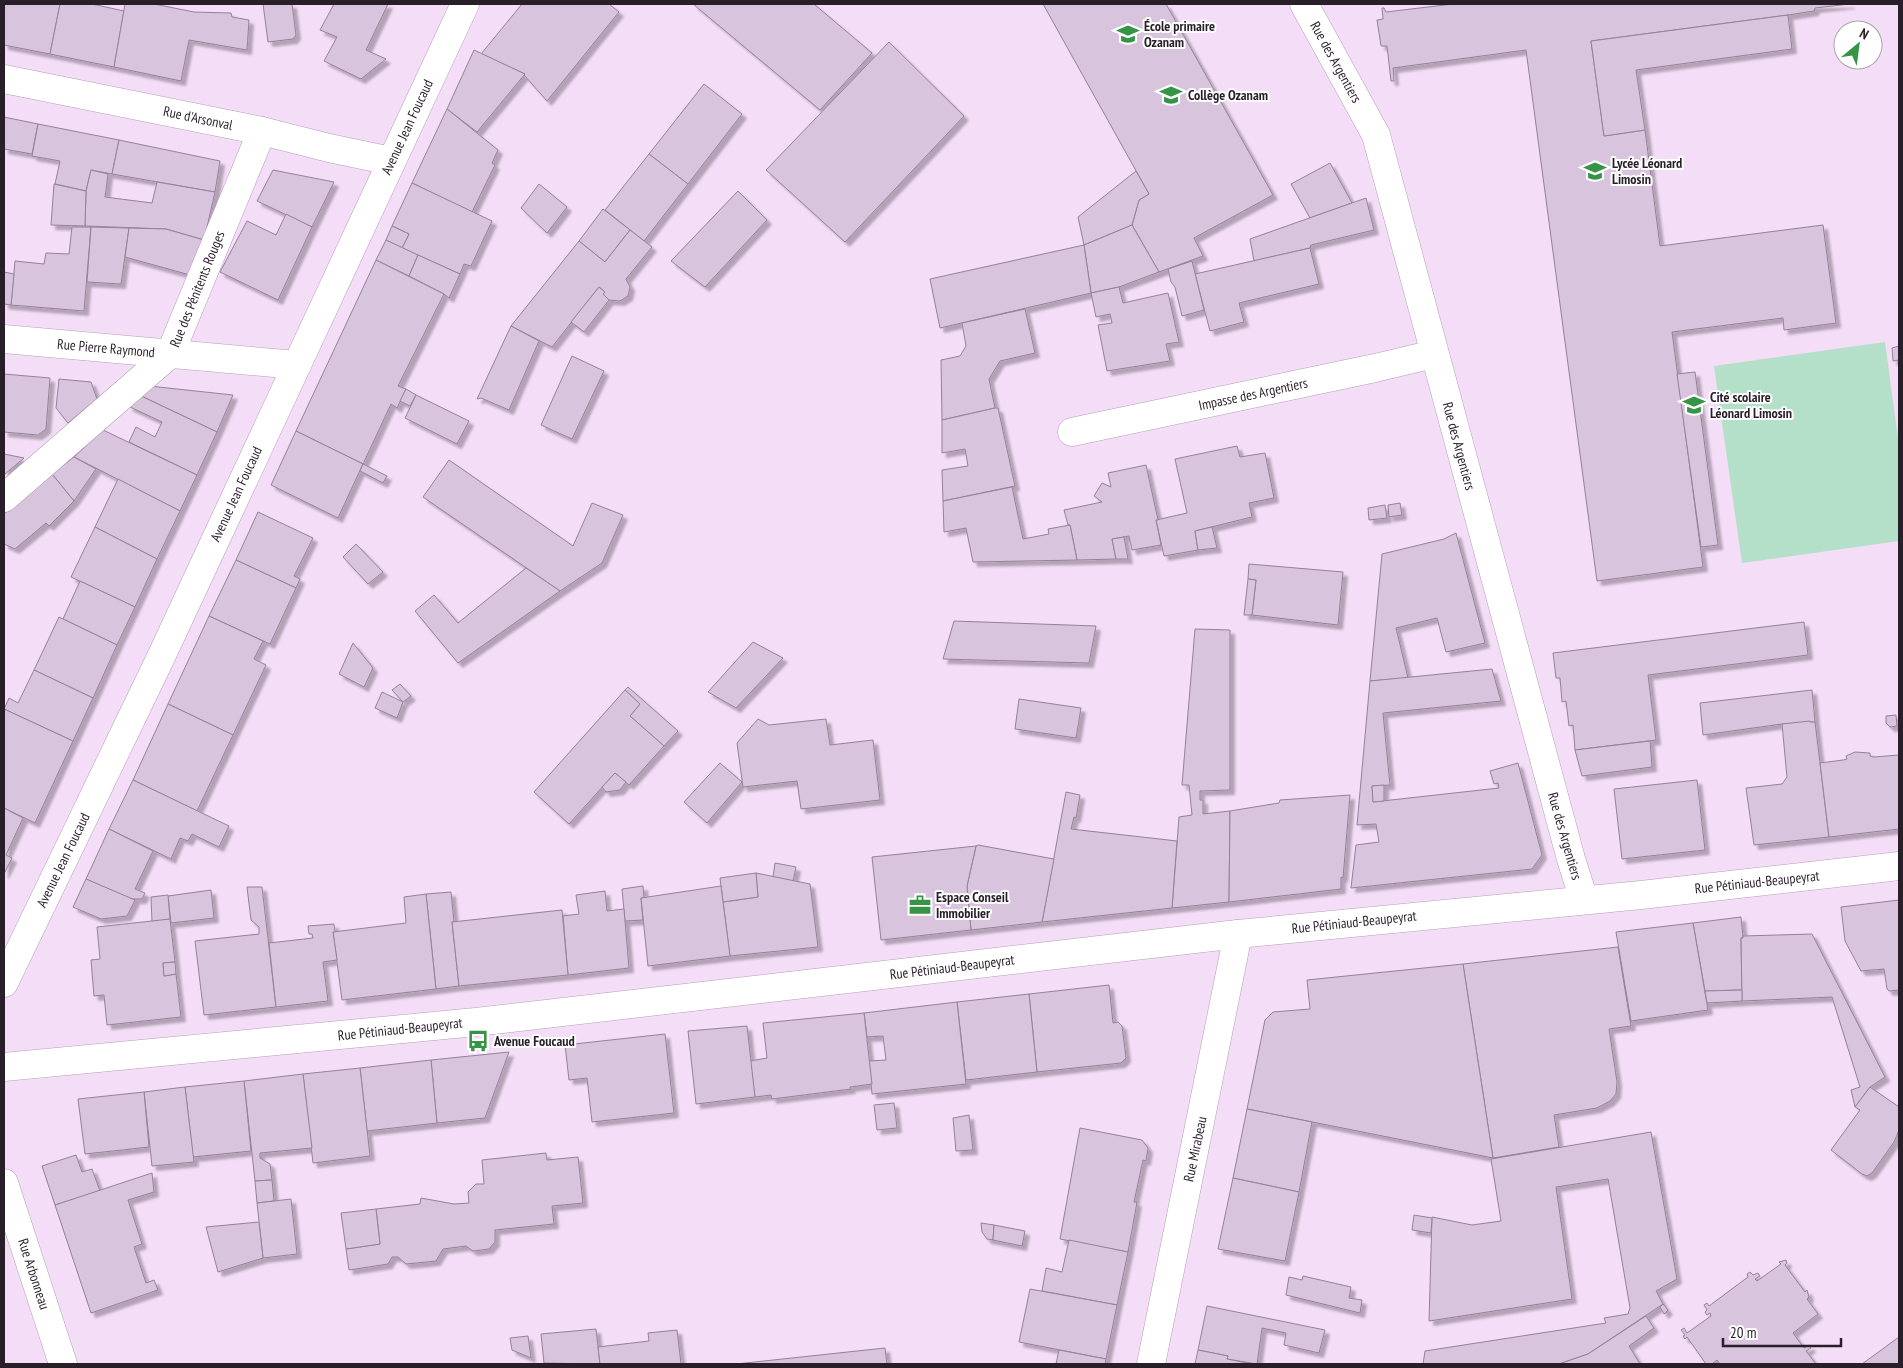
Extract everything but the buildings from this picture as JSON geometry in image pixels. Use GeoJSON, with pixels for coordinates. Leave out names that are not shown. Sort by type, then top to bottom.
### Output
{"type":"FeatureCollection","features":[{"type":"Feature","properties":{"kind":"street","name":"Avenue Jean Foucaud"},"geometry":{"type":"LineString","coordinates":[[4,983],[12,945],[161,657],[465,4]]}},
{"type":"Feature","properties":{"kind":"street","name":"Rue des Argentiers"},"geometry":{"type":"LineString","coordinates":[[1304,4],[1376,136],[1571,859],[1584,900]]}},
{"type":"Feature","properties":{"kind":"street","name":"Rue d'Arsonval"},"geometry":{"type":"LineString","coordinates":[[4,79],[262,132],[391,161]]}},
{"type":"Feature","properties":{"kind":"street","name":"Rue des Pénitents Rouges"},"geometry":{"type":"LineString","coordinates":[[4,498],[170,354],[262,132]]}},
{"type":"Feature","properties":{"kind":"street","name":"Rue Pierre Raymond"},"geometry":{"type":"LineString","coordinates":[[4,339],[297,365]]}},
{"type":"Feature","properties":{"kind":"street","name":"Impasse des Argentiers"},"geometry":{"type":"LineString","coordinates":[[1072,432],[1434,354]]}},
{"type":"Feature","properties":{"kind":"street","name":"Rue Pétiniaud-Beaupeyrat"},"geometry":{"type":"LineString","coordinates":[[4,1067],[476,1022],[1238,934],[1584,900],[1899,866]]}},
{"type":"Feature","properties":{"kind":"street","name":"Rue Mirabeau"},"geometry":{"type":"LineString","coordinates":[[1151,1364],[1238,934]]}},
{"type":"Feature","properties":{"kind":"street","name":"Rue Arbonneau"},"geometry":{"type":"LineString","coordinates":[[4,1184],[64,1364]]}},
{"type":"Feature","properties":{"kind":"green space"},"geometry":{"type":"Polygon","coordinates":[[[1885,342],[1899,446],[1899,541],[1742,563],[1714,366],[1885,342]]]}},
{"type":"Feature","properties":{"kind":"place","name":"École primaire Ozanam"},"geometry":{"type":"Point","coordinates":[1128,34]}},
{"type":"Feature","properties":{"kind":"place","name":"Collège Ozanam"},"geometry":{"type":"Point","coordinates":[1171,95]}},
{"type":"Feature","properties":{"kind":"place","name":"Lycée Léonard Limosin"},"geometry":{"type":"Point","coordinates":[1595,171]}},
{"type":"Feature","properties":{"kind":"place","name":"Cité scolaire Léonard Limosin"},"geometry":{"type":"Point","coordinates":[1694,405]}},
{"type":"Feature","properties":{"kind":"place","name":"Espace Conseil Immobilier"},"geometry":{"type":"Point","coordinates":[920,905]}},
{"type":"Feature","properties":{"kind":"place","name":"Avenue Foucaud"},"geometry":{"type":"Point","coordinates":[478,1041]}}]}
